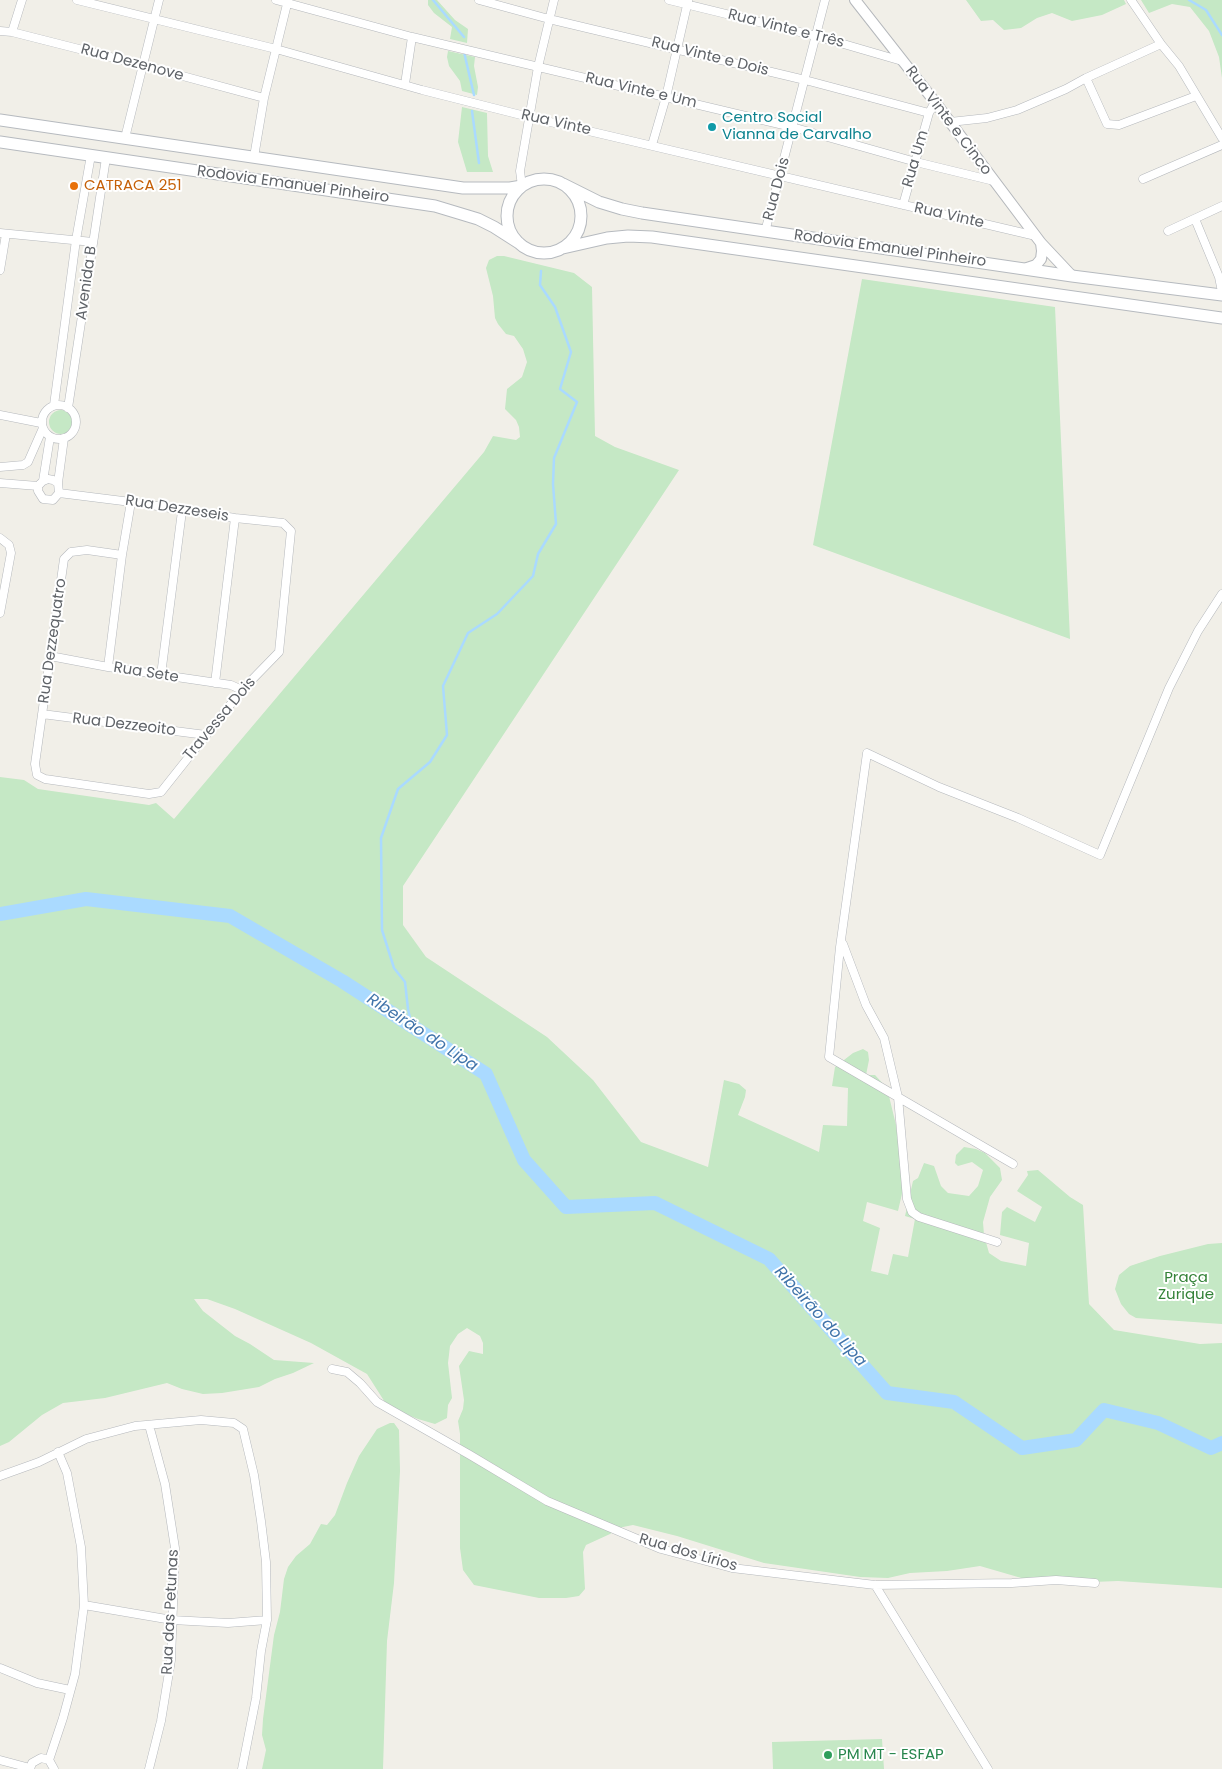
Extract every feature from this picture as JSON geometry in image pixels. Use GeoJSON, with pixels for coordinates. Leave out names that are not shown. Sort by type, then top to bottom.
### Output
{"type":"FeatureCollection","features":[{"type":"Feature","properties":{"kind":"main road","name":"Rodovia Emanuel Pinheiro"},"geometry":{"type":"LineString","coordinates":[[0,120],[463,188],[510,188],[522,186]]}},
{"type":"Feature","properties":{"kind":"main road","name":"Rodovia Emanuel Pinheiro"},"geometry":{"type":"LineString","coordinates":[[0,142],[435,206],[478,219],[519,243]]}},
{"type":"Feature","properties":{"kind":"main road"},"geometry":{"type":"LineString","coordinates":[[550,179],[563,184],[576,197],[581,215],[579,228],[573,240],[563,248],[552,252],[540,253],[529,250],[519,243],[509,229],[507,212],[512,197],[522,186],[535,180],[550,179]]}},
{"type":"Feature","properties":{"kind":"main road","name":"Rodovia Emanuel Pinheiro"},"geometry":{"type":"LineString","coordinates":[[563,184],[597,201],[622,209],[765,232],[1027,268],[1072,276],[1222,294]]}},
{"type":"Feature","properties":{"kind":"main road","name":"Rodovia Emanuel Pinheiro"},"geometry":{"type":"LineString","coordinates":[[563,248],[607,238],[628,236],[652,237],[1222,318]]}},
{"type":"Feature","properties":{"kind":"street"},"geometry":{"type":"LineString","coordinates":[[12,32],[22,0]]}},
{"type":"Feature","properties":{"kind":"street","name":"Rua Vinte"},"geometry":{"type":"LineString","coordinates":[[77,0],[276,49],[422,90],[530,117],[903,205],[1039,240]]}},
{"type":"Feature","properties":{"kind":"street"},"geometry":{"type":"LineString","coordinates":[[125,138],[159,0]]}},
{"type":"Feature","properties":{"kind":"street","name":"Rua Vinte e Um"},"geometry":{"type":"LineString","coordinates":[[276,0],[287,1],[412,37],[792,127],[916,162],[994,181]]}},
{"type":"Feature","properties":{"kind":"street","name":"Rua Vinte e Dois"},"geometry":{"type":"LineString","coordinates":[[478,0],[549,19],[805,80],[929,113]]}},
{"type":"Feature","properties":{"kind":"street"},"geometry":{"type":"LineString","coordinates":[[522,186],[520,171],[538,67],[554,0]]}},
{"type":"Feature","properties":{"kind":"street","name":"Rua Vinte e Três"},"geometry":{"type":"LineString","coordinates":[[669,0],[687,2],[902,61]]}},
{"type":"Feature","properties":{"kind":"street","name":"Rua Dois"},"geometry":{"type":"LineString","coordinates":[[765,232],[825,0]]}},
{"type":"Feature","properties":{"kind":"street","name":"Rua Vinte e Cinco"},"geometry":{"type":"LineString","coordinates":[[855,0],[1039,240],[1072,276]]}},
{"type":"Feature","properties":{"kind":"street"},"geometry":{"type":"LineString","coordinates":[[254,157],[264,98],[287,1]]}},
{"type":"Feature","properties":{"kind":"street"},"geometry":{"type":"LineString","coordinates":[[652,145],[666,97],[687,2]]}},
{"type":"Feature","properties":{"kind":"street"},"geometry":{"type":"LineString","coordinates":[[1132,2],[1179,66],[1222,138]]}},
{"type":"Feature","properties":{"kind":"street","name":"Rua Dezenove"},"geometry":{"type":"LineString","coordinates":[[0,31],[12,32],[264,98]]}},
{"type":"Feature","properties":{"kind":"street"},"geometry":{"type":"LineString","coordinates":[[405,84],[412,37]]}},
{"type":"Feature","properties":{"kind":"street"},"geometry":{"type":"LineString","coordinates":[[950,122],[987,118],[1017,110],[1161,44]]}},
{"type":"Feature","properties":{"kind":"street"},"geometry":{"type":"LineString","coordinates":[[1086,78],[1107,124],[1119,125],[1196,96]]}},
{"type":"Feature","properties":{"kind":"street"},"geometry":{"type":"LineString","coordinates":[[929,113],[935,102]]}},
{"type":"Feature","properties":{"kind":"street","name":"Rua Um"},"geometry":{"type":"LineString","coordinates":[[903,205],[929,113]]}},
{"type":"Feature","properties":{"kind":"street"},"geometry":{"type":"LineString","coordinates":[[1143,179],[1222,145]]}},
{"type":"Feature","properties":{"kind":"street","name":"Avenida B"},"geometry":{"type":"LineString","coordinates":[[0,467],[5,465],[23,466],[28,462],[42,426],[45,412],[54,405],[76,240],[91,155]]}},
{"type":"Feature","properties":{"kind":"street","name":"Avenida B"},"geometry":{"type":"LineString","coordinates":[[64,438],[70,435],[75,428],[74,413],[68,408],[106,158]]}},
{"type":"Feature","properties":{"kind":"street"},"geometry":{"type":"LineString","coordinates":[[1168,231],[1222,206]]}},
{"type":"Feature","properties":{"kind":"street"},"geometry":{"type":"LineString","coordinates":[[1195,219],[1219,277],[1222,294]]}},
{"type":"Feature","properties":{"kind":"street"},"geometry":{"type":"LineString","coordinates":[[0,270],[3,233],[93,242]]}},
{"type":"Feature","properties":{"kind":"street"},"geometry":{"type":"LineString","coordinates":[[1027,268],[1036,264],[1041,259],[1042,251],[1039,240]]}},
{"type":"Feature","properties":{"kind":"street"},"geometry":{"type":"LineString","coordinates":[[54,405],[62,405],[68,408]]}},
{"type":"Feature","properties":{"kind":"street"},"geometry":{"type":"LineString","coordinates":[[0,415],[42,426],[50,437],[64,438],[58,483],[59,492],[57,497],[48,500],[40,496],[40,483],[50,437]]}},
{"type":"Feature","properties":{"kind":"street"},"geometry":{"type":"LineString","coordinates":[[0,483],[40,483],[48,479],[58,483]]}},
{"type":"Feature","properties":{"kind":"street","name":"Rua Dezzeseis"},"geometry":{"type":"LineString","coordinates":[[59,492],[182,511],[283,523],[291,531]]}},
{"type":"Feature","properties":{"kind":"street"},"geometry":{"type":"LineString","coordinates":[[108,667],[122,555],[131,502]]}},
{"type":"Feature","properties":{"kind":"street"},"geometry":{"type":"LineString","coordinates":[[161,675],[182,511]]}},
{"type":"Feature","properties":{"kind":"street"},"geometry":{"type":"LineString","coordinates":[[216,683],[235,518]]}},
{"type":"Feature","properties":{"kind":"street","name":"Travessa Dois"},"geometry":{"type":"LineString","coordinates":[[45,779],[148,794],[161,792],[242,690],[279,652],[291,531]]}},
{"type":"Feature","properties":{"kind":"street"},"geometry":{"type":"LineString","coordinates":[[0,538],[9,545],[11,553],[0,613]]}},
{"type":"Feature","properties":{"kind":"street","name":"Rua Dezzequatro"},"geometry":{"type":"LineString","coordinates":[[45,779],[38,775],[35,764],[64,559],[71,552],[87,550],[122,555]]}},
{"type":"Feature","properties":{"kind":"street"},"geometry":{"type":"LineString","coordinates":[[1013,1164],[829,1057],[841,938],[867,753],[939,787],[1018,818],[1100,854],[1168,688],[1198,631],[1222,594]]}},
{"type":"Feature","properties":{"kind":"street","name":"Rua Sete"},"geometry":{"type":"LineString","coordinates":[[50,656],[108,667],[232,685],[242,690]]}},
{"type":"Feature","properties":{"kind":"street","name":"Rua Dezzeoito"},"geometry":{"type":"LineString","coordinates":[[42,714],[206,735]]}},
{"type":"Feature","properties":{"kind":"street"},"geometry":{"type":"LineString","coordinates":[[841,938],[866,1005],[884,1038],[898,1097],[907,1199],[912,1212],[919,1217],[997,1242]]}},
{"type":"Feature","properties":{"kind":"street","name":"Rua dos Lírios"},"geometry":{"type":"LineString","coordinates":[[332,1369],[347,1372],[377,1402],[547,1501],[644,1542],[732,1568],[875,1585],[1012,1583],[1056,1580],[1096,1583]]}},
{"type":"Feature","properties":{"kind":"street"},"geometry":{"type":"LineString","coordinates":[[0,1476],[39,1462],[86,1439],[114,1431],[149,1425],[201,1420],[234,1423],[243,1429],[254,1475],[261,1521],[266,1562],[267,1620],[261,1651],[256,1698],[242,1769]]}},
{"type":"Feature","properties":{"kind":"street","name":"Rua das Petunas"},"geometry":{"type":"LineString","coordinates":[[149,1425],[165,1484],[175,1548],[171,1660],[161,1721],[149,1769]]}},
{"type":"Feature","properties":{"kind":"street"},"geometry":{"type":"LineString","coordinates":[[54,1769],[49,1760],[77,1660],[84,1605],[81,1548],[66,1473],[58,1452]]}},
{"type":"Feature","properties":{"kind":"street"},"geometry":{"type":"LineString","coordinates":[[875,1585],[988,1769]]}},
{"type":"Feature","properties":{"kind":"street"},"geometry":{"type":"LineString","coordinates":[[84,1605],[172,1620],[228,1623],[267,1620]]}},
{"type":"Feature","properties":{"kind":"street"},"geometry":{"type":"LineString","coordinates":[[0,1668],[37,1683],[70,1690]]}},
{"type":"Feature","properties":{"kind":"street"},"geometry":{"type":"LineString","coordinates":[[0,1760],[30,1769],[32,1763],[38,1759],[49,1760]]}},
{"type":"Feature","properties":{"kind":"green space"},"geometry":{"type":"Polygon","coordinates":[[[428,0],[437,0],[455,20],[468,29],[467,43],[450,39],[452,27],[434,13],[428,5],[428,0]]]}},
{"type":"Feature","properties":{"kind":"green space"},"geometry":{"type":"Polygon","coordinates":[[[966,0],[1124,0],[1126,4],[1102,15],[1072,21],[1052,13],[1037,18],[1021,28],[1004,30],[993,20],[981,21],[966,0]]]}},
{"type":"Feature","properties":{"kind":"green space"},"geometry":{"type":"Polygon","coordinates":[[[1141,0],[1222,0],[1222,78],[1219,57],[1209,31],[1190,7],[1172,4],[1149,13],[1141,0]]]}},
{"type":"Feature","properties":{"kind":"green space"},"geometry":{"type":"Polygon","coordinates":[[[448,51],[475,57],[477,95],[462,91],[460,81],[449,66],[448,51]]]}},
{"type":"Feature","properties":{"kind":"green space"},"geometry":{"type":"Polygon","coordinates":[[[462,107],[487,113],[488,156],[493,172],[467,172],[458,142],[462,107]]]}},
{"type":"Feature","properties":{"kind":"green space"},"geometry":{"type":"Polygon","coordinates":[[[497,256],[504,256],[574,273],[592,287],[595,436],[615,447],[679,470],[403,886],[403,925],[426,957],[547,1037],[593,1080],[641,1142],[708,1167],[724,1080],[739,1084],[746,1090],[738,1115],[819,1152],[823,1125],[847,1126],[848,1088],[832,1086],[835,1067],[853,1053],[863,1049],[868,1052],[869,1060],[866,1075],[875,1075],[887,1088],[896,1125],[904,1185],[898,1211],[867,1202],[863,1221],[880,1228],[871,1271],[888,1275],[893,1254],[908,1257],[915,1219],[905,1216],[913,1181],[918,1178],[924,1163],[934,1166],[941,1186],[948,1193],[969,1196],[978,1186],[983,1170],[972,1162],[958,1166],[955,1163],[956,1155],[964,1147],[985,1153],[1000,1168],[1002,1180],[990,1197],[983,1222],[989,1253],[1001,1261],[1026,1266],[1029,1243],[1000,1235],[1002,1212],[1007,1207],[1035,1222],[1042,1207],[1017,1191],[1028,1175],[1027,1171],[1038,1170],[1070,1197],[1083,1205],[1089,1304],[1114,1330],[1200,1344],[1222,1343],[1222,1588],[1118,1581],[1042,1584],[980,1566],[947,1571],[910,1573],[888,1578],[860,1577],[764,1563],[677,1536],[633,1525],[618,1528],[610,1534],[586,1545],[583,1552],[585,1589],[579,1596],[539,1598],[474,1585],[463,1570],[460,1548],[460,1434],[458,1421],[463,1409],[464,1400],[459,1366],[469,1351],[483,1354],[483,1343],[480,1336],[467,1328],[458,1334],[450,1346],[448,1363],[452,1398],[448,1405],[447,1418],[435,1424],[388,1407],[367,1374],[311,1343],[235,1309],[207,1299],[194,1299],[203,1311],[235,1336],[274,1360],[314,1363],[259,1387],[222,1393],[203,1394],[167,1383],[105,1398],[63,1403],[42,1415],[9,1442],[0,1446],[0,777],[24,780],[38,789],[149,805],[156,803],[174,819],[484,452],[493,436],[516,440],[520,437],[516,420],[505,409],[507,389],[522,377],[527,362],[523,349],[514,336],[506,334],[495,318],[493,296],[486,268],[489,260],[497,256]]]}},
{"type":"Feature","properties":{"kind":"green space"},"geometry":{"type":"Polygon","coordinates":[[[862,279],[1055,307],[1070,639],[813,545],[862,279]]]}},
{"type":"Feature","properties":{"kind":"green space"},"geometry":{"type":"Polygon","coordinates":[[[61,410],[69,414],[73,422],[69,430],[61,434],[53,430],[49,422],[53,414],[61,410]]]}},
{"type":"Feature","properties":{"kind":"green space","name":"Praça Zurique"},"geometry":{"type":"Polygon","coordinates":[[[1222,1243],[1222,1324],[1136,1318],[1129,1314],[1121,1304],[1115,1289],[1119,1275],[1130,1266],[1208,1244],[1222,1243]]]}},
{"type":"Feature","properties":{"kind":"green space"},"geometry":{"type":"Polygon","coordinates":[[[394,1423],[399,1430],[400,1471],[394,1583],[387,1641],[383,1769],[262,1769],[266,1750],[262,1735],[263,1719],[274,1635],[288,1567],[296,1556],[310,1544],[321,1524],[327,1525],[335,1515],[359,1456],[377,1429],[394,1423]]]}},
{"type":"Feature","properties":{"kind":"green space","name":"PM MT - ESFAP"},"geometry":{"type":"Polygon","coordinates":[[[882,1739],[884,1769],[773,1769],[772,1742],[882,1739]]]}},
{"type":"Feature","properties":{"kind":"waterway"},"geometry":{"type":"LineString","coordinates":[[433,0],[464,37]]}},
{"type":"Feature","properties":{"kind":"waterway"},"geometry":{"type":"LineString","coordinates":[[1189,0],[1206,10],[1222,35]]}},
{"type":"Feature","properties":{"kind":"waterway"},"geometry":{"type":"LineString","coordinates":[[464,52],[474,95]]}},
{"type":"Feature","properties":{"kind":"waterway"},"geometry":{"type":"LineString","coordinates":[[472,111],[479,163]]}},
{"type":"Feature","properties":{"kind":"waterway"},"geometry":{"type":"LineString","coordinates":[[412,1027],[405,982],[394,968],[382,930],[381,838],[398,789],[430,762],[447,735],[443,686],[468,633],[497,614],[533,576],[538,554],[556,524],[553,484],[554,458],[577,402],[560,389],[571,352],[555,307],[540,285],[541,271]]}},
{"type":"Feature","properties":{"kind":"waterway","name":"Ribeirão do Lipa"},"geometry":{"type":"LineString","coordinates":[[0,914],[86,899],[230,916],[342,981],[486,1074],[524,1160],[566,1207],[655,1203],[769,1259],[887,1393],[954,1402],[1022,1448],[1076,1440],[1104,1410],[1158,1423],[1211,1448],[1222,1443]]}},
{"type":"Feature","properties":{"kind":"place","name":"Centro Social Vianna de Carvalho"},"geometry":{"type":"Point","coordinates":[712,127]}},
{"type":"Feature","properties":{"kind":"place","name":"CATRACA 251"},"geometry":{"type":"Point","coordinates":[74,186]}},
{"type":"Feature","properties":{"kind":"place","name":"PM MT - ESFAP"},"geometry":{"type":"Point","coordinates":[828,1755]}}]}
